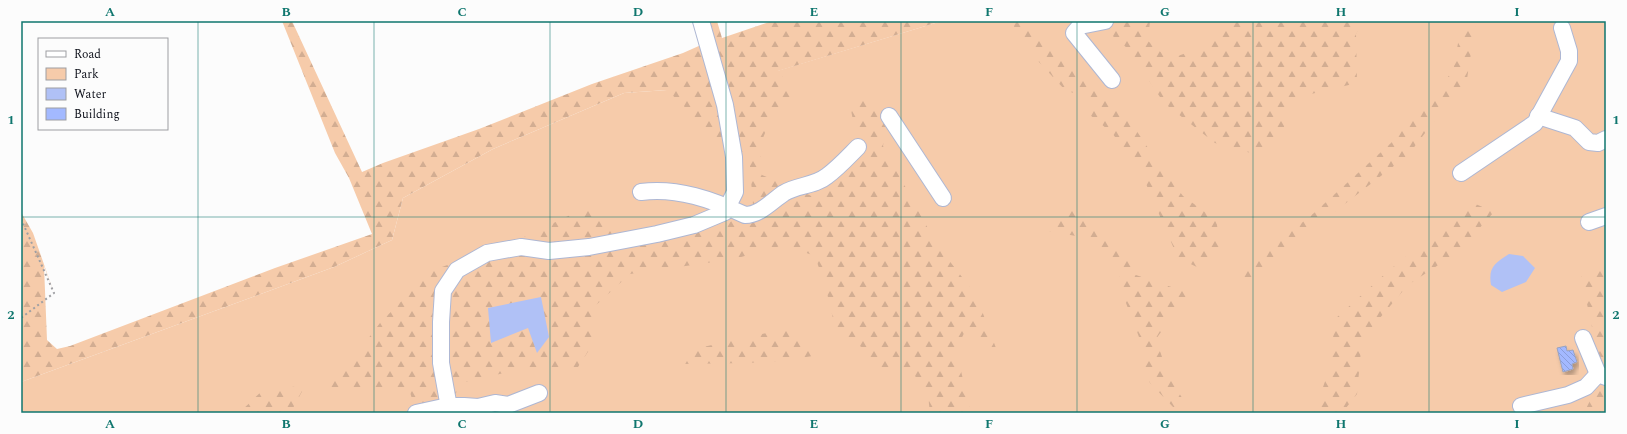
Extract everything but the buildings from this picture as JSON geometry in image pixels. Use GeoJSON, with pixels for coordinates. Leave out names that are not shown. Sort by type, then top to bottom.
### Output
{"type":"FeatureCollection","features":[{"type":"Feature","properties":{"kind":"lane"},"geometry":{"type":"LineString","coordinates":[[449,410],[441,363],[441,322],[443,292],[456,270],[487,253],[521,247],[549,251],[590,247],[694,225],[725,212],[728,208],[736,192],[734,157],[725,105],[701,21]]}},
{"type":"Feature","properties":{"kind":"lane"},"geometry":{"type":"LineString","coordinates":[[1105,21],[1080,26],[1074,33],[1112,80]]}},
{"type":"Feature","properties":{"kind":"lane"},"geometry":{"type":"LineString","coordinates":[[1461,173],[1534,123],[1569,61],[1569,51],[1562,28]]}},
{"type":"Feature","properties":{"kind":"lane"},"geometry":{"type":"LineString","coordinates":[[889,116],[943,198]]}},
{"type":"Feature","properties":{"kind":"lane"},"geometry":{"type":"LineString","coordinates":[[1538,116],[1575,128],[1589,142],[1598,144],[1606,139]]}},
{"type":"Feature","properties":{"kind":"lane"},"geometry":{"type":"LineString","coordinates":[[641,192],[658,190],[694,196],[745,215],[750,215],[758,212],[785,192],[797,186],[806,185],[826,177],[858,147]]}},
{"type":"Feature","properties":{"kind":"lane"},"geometry":{"type":"LineString","coordinates":[[1589,222],[1606,216]]}},
{"type":"Feature","properties":{"kind":"lane"},"geometry":{"type":"LineString","coordinates":[[1522,406],[1568,395],[1586,387],[1602,376],[1584,338]]}},
{"type":"Feature","properties":{"kind":"lane"},"geometry":{"type":"LineString","coordinates":[[416,413],[449,410],[464,406],[478,408],[495,403],[508,405],[539,392]]}},
{"type":"Feature","properties":{"kind":"path"},"geometry":{"type":"LineString","coordinates":[[21,219],[54,293],[21,318]]}},
{"type":"Feature","properties":{"kind":"green space"},"geometry":{"type":"Polygon","coordinates":[[[282,21],[292,21],[362,172],[383,163],[479,129],[592,84],[683,53],[701,45],[694,21],[717,21],[722,38],[772,21],[942,21],[778,71],[787,82],[794,96],[773,114],[760,145],[762,175],[814,197],[849,171],[857,141],[851,110],[859,98],[871,102],[887,115],[883,146],[937,245],[976,295],[1002,364],[967,327],[956,350],[971,413],[930,413],[928,395],[911,370],[879,370],[863,348],[836,331],[826,289],[815,256],[784,245],[734,259],[630,274],[595,306],[595,341],[578,367],[525,368],[462,383],[445,411],[416,413],[410,392],[328,387],[352,360],[380,323],[431,271],[524,237],[585,208],[616,231],[666,235],[726,225],[753,205],[749,154],[711,142],[690,112],[667,90],[624,93],[493,149],[403,198],[392,240],[334,267],[21,382],[21,212],[33,233],[54,293],[44,266],[47,340],[57,349],[70,346],[275,268],[372,234],[349,178],[335,153],[282,21]]]}},
{"type":"Feature","properties":{"kind":"green space"},"geometry":{"type":"Polygon","coordinates":[[[942,21],[1606,21],[1606,413],[21,413],[21,382],[334,267],[392,240],[403,198],[493,149],[624,93],[667,90],[777,71],[942,21]]]}},
{"type":"Feature","properties":{"kind":"green space"},"geometry":{"type":"Polygon","coordinates":[[[1011,21],[1029,22],[1081,78],[1130,121],[1160,166],[1183,196],[1216,220],[1222,252],[1199,268],[1178,258],[1140,170],[1112,133],[1090,115],[1085,97],[1065,90],[1026,48],[1011,21]]]}},
{"type":"Feature","properties":{"kind":"green space"},"geometry":{"type":"Polygon","coordinates":[[[1095,21],[1150,21],[1148,41],[1169,59],[1195,50],[1228,21],[1363,21],[1356,34],[1357,83],[1286,100],[1284,130],[1258,155],[1215,143],[1164,103],[1127,48],[1095,21]]]}},
{"type":"Feature","properties":{"kind":"green space"},"geometry":{"type":"Polygon","coordinates":[[[1462,21],[1476,21],[1467,79],[1408,155],[1284,251],[1243,290],[1244,269],[1314,213],[1391,143],[1453,71],[1462,21]]]}},
{"type":"Feature","properties":{"kind":"green space"},"geometry":{"type":"Polygon","coordinates":[[[1072,201],[1093,222],[1101,235],[1131,251],[1133,274],[1189,293],[1156,339],[1168,375],[1184,401],[1174,408],[1150,383],[1144,369],[1139,337],[1126,303],[1118,270],[1087,238],[1048,231],[1058,215],[1072,201]]]}},
{"type":"Feature","properties":{"kind":"green space"},"geometry":{"type":"Polygon","coordinates":[[[1471,202],[1494,212],[1458,252],[1408,285],[1362,339],[1357,394],[1342,413],[1314,413],[1330,367],[1335,319],[1386,273],[1471,202]]]}},
{"type":"Feature","properties":{"kind":"green space"},"geometry":{"type":"Polygon","coordinates":[[[1606,262],[1606,363],[1598,355],[1581,276],[1606,262]]]}},
{"type":"Feature","properties":{"kind":"green space"},"geometry":{"type":"Polygon","coordinates":[[[794,327],[819,355],[781,361],[683,364],[685,351],[794,327]]]}},
{"type":"Feature","properties":{"kind":"green space"},"geometry":{"type":"Polygon","coordinates":[[[1602,376],[1606,378],[1606,409],[1604,413],[1584,413],[1602,376]]]}},
{"type":"Feature","properties":{"kind":"green space"},"geometry":{"type":"Polygon","coordinates":[[[305,386],[293,408],[285,413],[239,413],[264,389],[305,386]]]}},
{"type":"Feature","properties":{"kind":"water"},"geometry":{"type":"Polygon","coordinates":[[[1509,254],[1523,256],[1535,268],[1526,282],[1502,292],[1491,285],[1490,279],[1492,270],[1496,263],[1509,254]]]}},
{"type":"Feature","properties":{"kind":"water"},"geometry":{"type":"Polygon","coordinates":[[[541,297],[549,337],[537,353],[528,328],[491,343],[488,308],[541,297]]]}}]}
